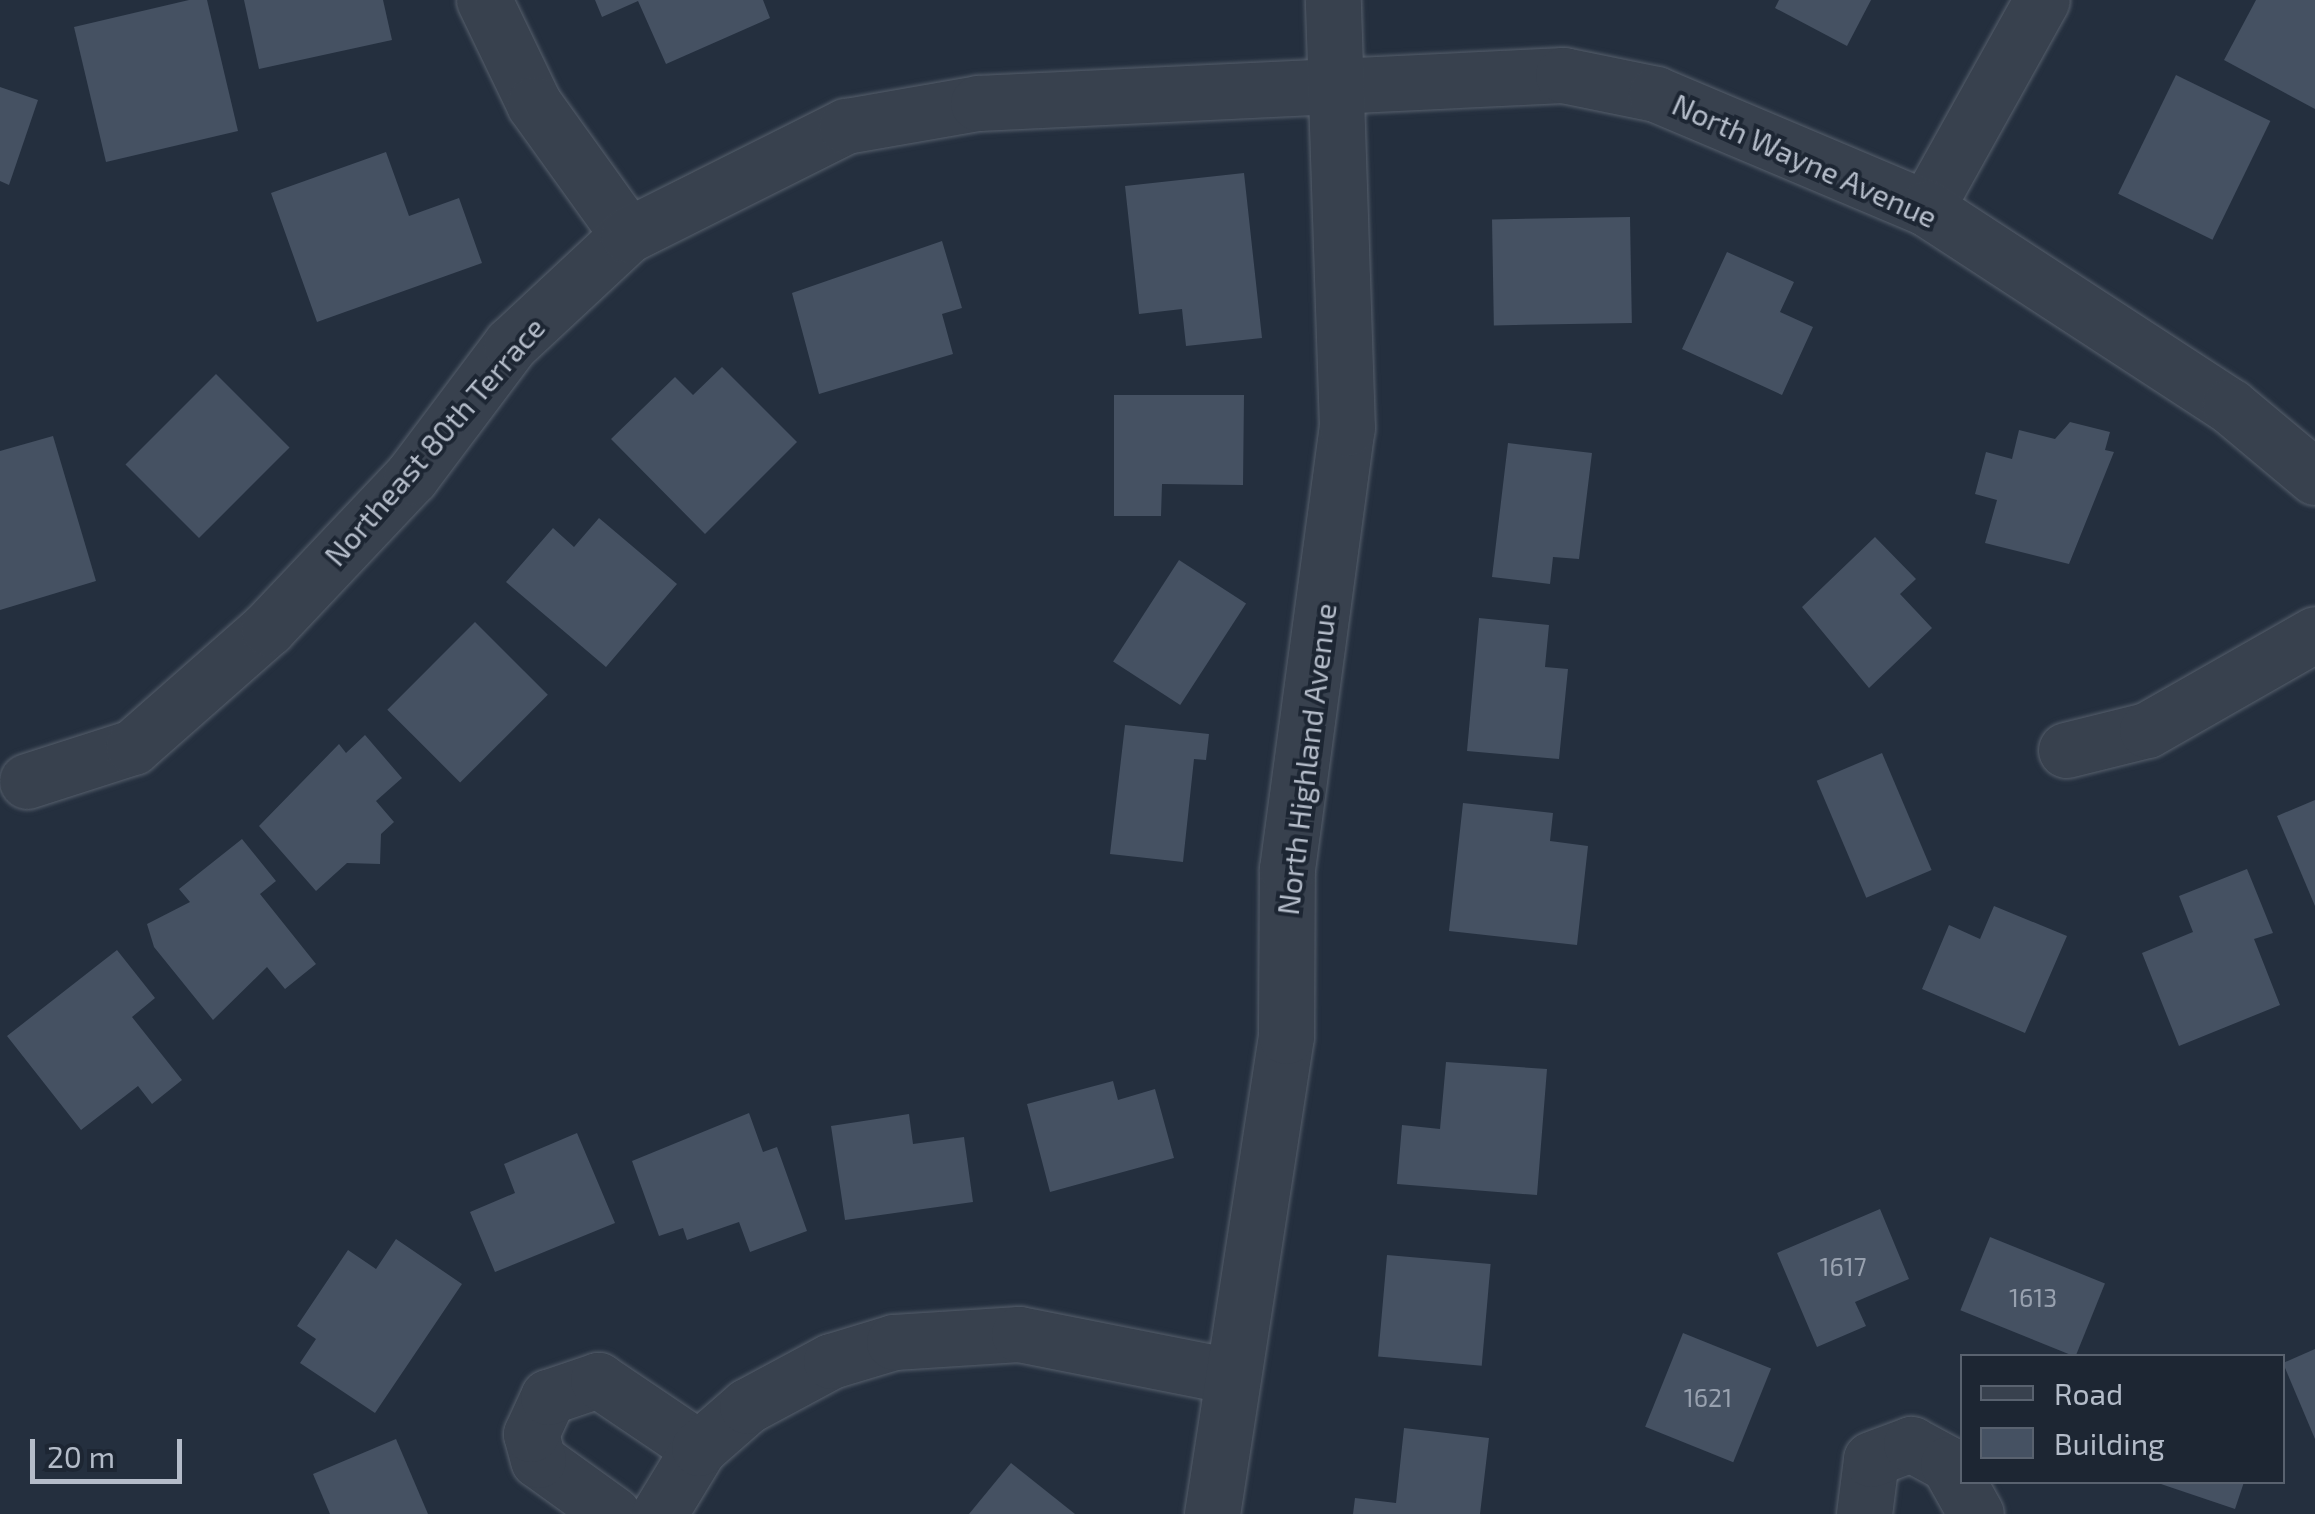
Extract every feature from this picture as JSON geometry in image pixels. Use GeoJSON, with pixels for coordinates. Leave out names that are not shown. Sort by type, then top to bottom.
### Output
{"type":"FeatureCollection","features":[{"type":"Feature","properties":{"kind":"street"},"geometry":{"type":"LineString","coordinates":[[484,0],[534,104],[628,235]]}},
{"type":"Feature","properties":{"kind":"street","name":"North Highland Avenue"},"geometry":{"type":"LineString","coordinates":[[1212,1514],[1226,1375],[1286,1036],[1287,868],[1348,428],[1333,0]]}},
{"type":"Feature","properties":{"kind":"street"},"geometry":{"type":"LineString","coordinates":[[1926,208],[2042,0]]}},
{"type":"Feature","properties":{"kind":"street","name":"North Wayne Avenue"},"geometry":{"type":"LineString","coordinates":[[1338,84],[1563,75],[1656,94],[1926,208],[2230,406],[2315,477]]}},
{"type":"Feature","properties":{"kind":"street","name":"Northeast 80th Terrace"},"geometry":{"type":"LineString","coordinates":[[28,781],[133,747],[268,628],[411,477],[511,344],[628,235],[846,126],[978,103],[1338,84]]}},
{"type":"Feature","properties":{"kind":"street"},"geometry":{"type":"LineString","coordinates":[[2066,750],[2147,730],[2315,634]]}},
{"type":"Feature","properties":{"kind":"street"},"geometry":{"type":"LineString","coordinates":[[659,1514],[699,1448],[780,1387],[894,1342],[1019,1334],[1226,1375]]}},
{"type":"Feature","properties":{"kind":"street"},"geometry":{"type":"LineString","coordinates":[[613,1514],[538,1460],[531,1434],[548,1397],[598,1380],[699,1448]]}},
{"type":"Feature","properties":{"kind":"street"},"geometry":{"type":"LineString","coordinates":[[1864,1514],[1871,1459],[1912,1444],[1948,1464],[1976,1514]]}},
{"type":"Feature","properties":{"kind":"building"},"geometry":{"type":"Polygon","coordinates":[[[189,0],[207,0],[238,131],[106,162],[74,27],[189,0]]]}},
{"type":"Feature","properties":{"kind":"building"},"geometry":{"type":"Polygon","coordinates":[[[244,0],[383,0],[392,40],[259,69],[244,0]]]}},
{"type":"Feature","properties":{"kind":"building"},"geometry":{"type":"Polygon","coordinates":[[[595,0],[763,0],[770,18],[666,64],[638,1],[602,17],[595,0]]]}},
{"type":"Feature","properties":{"kind":"building"},"geometry":{"type":"Polygon","coordinates":[[[1779,0],[1871,0],[1847,46],[1775,8],[1779,0]]]}},
{"type":"Feature","properties":{"kind":"building"},"geometry":{"type":"Polygon","coordinates":[[[2256,0],[2315,0],[2315,109],[2224,60],[2256,0]]]}},
{"type":"Feature","properties":{"kind":"building"},"geometry":{"type":"Polygon","coordinates":[[[2176,75],[2270,121],[2213,240],[2118,194],[2176,75]]]}},
{"type":"Feature","properties":{"kind":"building"},"geometry":{"type":"Polygon","coordinates":[[[0,87],[38,100],[9,185],[0,181],[0,87]]]}},
{"type":"Feature","properties":{"kind":"building"},"geometry":{"type":"Polygon","coordinates":[[[386,152],[409,216],[459,198],[482,263],[317,322],[271,193],[386,152]]]}},
{"type":"Feature","properties":{"kind":"building"},"geometry":{"type":"Polygon","coordinates":[[[1244,173],[1262,338],[1186,346],[1182,309],[1139,314],[1125,186],[1244,173]]]}},
{"type":"Feature","properties":{"kind":"building"},"geometry":{"type":"Polygon","coordinates":[[[1630,217],[1632,323],[1494,325],[1492,219],[1630,217]]]}},
{"type":"Feature","properties":{"kind":"building"},"geometry":{"type":"Polygon","coordinates":[[[942,241],[962,308],[942,314],[953,354],[819,394],[792,293],[942,241]]]}},
{"type":"Feature","properties":{"kind":"building"},"geometry":{"type":"Polygon","coordinates":[[[1727,252],[1794,282],[1780,312],[1813,327],[1782,395],[1682,349],[1727,252]]]}},
{"type":"Feature","properties":{"kind":"building"},"geometry":{"type":"Polygon","coordinates":[[[722,367],[797,442],[705,534],[611,439],[675,377],[693,395],[722,367]]]}},
{"type":"Feature","properties":{"kind":"building"},"geometry":{"type":"Polygon","coordinates":[[[216,374],[290,448],[199,538],[125,465],[216,374]]]}},
{"type":"Feature","properties":{"kind":"building"},"geometry":{"type":"Polygon","coordinates":[[[1114,395],[1244,395],[1243,485],[1162,484],[1161,516],[1114,516],[1114,395]]]}},
{"type":"Feature","properties":{"kind":"building"},"geometry":{"type":"Polygon","coordinates":[[[2070,422],[2110,432],[2105,450],[2114,452],[2069,564],[1985,543],[1997,500],[1975,494],[1986,452],[2012,459],[2019,430],[2055,439],[2070,422]]]}},
{"type":"Feature","properties":{"kind":"building"},"geometry":{"type":"Polygon","coordinates":[[[53,436],[96,581],[0,610],[0,451],[53,436]]]}},
{"type":"Feature","properties":{"kind":"building"},"geometry":{"type":"Polygon","coordinates":[[[1508,443],[1592,453],[1579,559],[1553,557],[1550,584],[1492,577],[1508,443]]]}},
{"type":"Feature","properties":{"kind":"building"},"geometry":{"type":"Polygon","coordinates":[[[599,518],[677,584],[606,667],[506,582],[553,528],[574,547],[599,518]]]}},
{"type":"Feature","properties":{"kind":"building"},"geometry":{"type":"Polygon","coordinates":[[[1875,537],[1916,579],[1900,594],[1932,628],[1869,688],[1802,607],[1875,537]]]}},
{"type":"Feature","properties":{"kind":"building"},"geometry":{"type":"Polygon","coordinates":[[[1179,560],[1246,604],[1180,705],[1113,661],[1179,560]]]}},
{"type":"Feature","properties":{"kind":"building"},"geometry":{"type":"Polygon","coordinates":[[[1479,618],[1549,625],[1545,667],[1568,669],[1559,759],[1467,751],[1479,618]]]}},
{"type":"Feature","properties":{"kind":"building"},"geometry":{"type":"Polygon","coordinates":[[[475,622],[548,695],[460,783],[387,710],[475,622]]]}},
{"type":"Feature","properties":{"kind":"building"},"geometry":{"type":"Polygon","coordinates":[[[1125,725],[1209,734],[1206,760],[1194,759],[1183,862],[1110,854],[1125,725]]]}},
{"type":"Feature","properties":{"kind":"building"},"geometry":{"type":"Polygon","coordinates":[[[365,735],[402,778],[376,801],[394,822],[381,834],[380,864],[347,863],[316,891],[259,826],[339,744],[346,753],[365,735]]]}},
{"type":"Feature","properties":{"kind":"building"},"geometry":{"type":"Polygon","coordinates":[[[1882,753],[1932,870],[1866,898],[1817,781],[1882,753]]]}},
{"type":"Feature","properties":{"kind":"building"},"geometry":{"type":"Polygon","coordinates":[[[2315,800],[2315,906],[2277,816],[2315,800]]]}},
{"type":"Feature","properties":{"kind":"building"},"geometry":{"type":"Polygon","coordinates":[[[1463,803],[1553,813],[1550,841],[1588,846],[1577,945],[1449,931],[1463,803]]]}},
{"type":"Feature","properties":{"kind":"building"},"geometry":{"type":"Polygon","coordinates":[[[242,839],[276,881],[260,894],[316,964],[285,989],[267,967],[213,1020],[154,947],[147,924],[190,902],[179,889],[242,839]]]}},
{"type":"Feature","properties":{"kind":"building"},"geometry":{"type":"Polygon","coordinates":[[[2247,869],[2273,933],[2254,939],[2280,1005],[2179,1046],[2142,953],[2193,932],[2179,896],[2247,869]]]}},
{"type":"Feature","properties":{"kind":"building"},"geometry":{"type":"Polygon","coordinates":[[[1994,906],[2067,936],[2025,1033],[1922,989],[1949,925],[1980,939],[1994,906]]]}},
{"type":"Feature","properties":{"kind":"building"},"geometry":{"type":"Polygon","coordinates":[[[117,950],[155,998],[132,1017],[182,1080],[152,1104],[138,1086],[81,1130],[7,1036],[117,950]]]}},
{"type":"Feature","properties":{"kind":"building"},"geometry":{"type":"Polygon","coordinates":[[[1446,1062],[1547,1069],[1537,1195],[1397,1184],[1402,1125],[1440,1129],[1446,1062]]]}},
{"type":"Feature","properties":{"kind":"building"},"geometry":{"type":"Polygon","coordinates":[[[1113,1081],[1118,1100],[1155,1089],[1174,1158],[1050,1192],[1027,1104],[1113,1081]]]}},
{"type":"Feature","properties":{"kind":"building"},"geometry":{"type":"Polygon","coordinates":[[[749,1113],[763,1152],[777,1147],[807,1231],[750,1252],[739,1222],[687,1240],[683,1228],[659,1236],[632,1161],[749,1113]]]}},
{"type":"Feature","properties":{"kind":"building"},"geometry":{"type":"Polygon","coordinates":[[[909,1114],[913,1144],[964,1137],[973,1202],[845,1220],[831,1126],[909,1114]]]}},
{"type":"Feature","properties":{"kind":"building"},"geometry":{"type":"Polygon","coordinates":[[[577,1133],[615,1223],[495,1272],[470,1212],[515,1193],[504,1164],[577,1133]]]}},
{"type":"Feature","properties":{"kind":"building"},"geometry":{"type":"Polygon","coordinates":[[[1880,1209],[1909,1279],[1855,1302],[1866,1326],[1817,1347],[1777,1253],[1880,1209]]]}},
{"type":"Feature","properties":{"kind":"building"},"geometry":{"type":"Polygon","coordinates":[[[1990,1237],[2105,1283],[2076,1354],[1960,1310],[1990,1237]]]}},
{"type":"Feature","properties":{"kind":"building"},"geometry":{"type":"Polygon","coordinates":[[[396,1239],[462,1284],[375,1413],[300,1363],[316,1339],[297,1326],[348,1250],[376,1269],[396,1239]]]}},
{"type":"Feature","properties":{"kind":"building"},"geometry":{"type":"Polygon","coordinates":[[[1387,1255],[1491,1264],[1482,1366],[1378,1357],[1387,1255]]]}},
{"type":"Feature","properties":{"kind":"building"},"geometry":{"type":"Polygon","coordinates":[[[1683,1333],[1771,1369],[1733,1462],[1645,1427],[1683,1333]]]}},
{"type":"Feature","properties":{"kind":"building"},"geometry":{"type":"Polygon","coordinates":[[[2315,1349],[2315,1439],[2285,1368],[2285,1362],[2315,1349]]]}},
{"type":"Feature","properties":{"kind":"building"},"geometry":{"type":"Polygon","coordinates":[[[1404,1428],[1489,1438],[1480,1514],[1353,1514],[1355,1498],[1396,1503],[1404,1428]]]}},
{"type":"Feature","properties":{"kind":"building"},"geometry":{"type":"Polygon","coordinates":[[[396,1439],[428,1514],[330,1514],[313,1474],[396,1439]]]}},
{"type":"Feature","properties":{"kind":"building"},"geometry":{"type":"Polygon","coordinates":[[[1011,1463],[1075,1514],[969,1514],[1011,1463]]]}},
{"type":"Feature","properties":{"kind":"building"},"geometry":{"type":"Polygon","coordinates":[[[2161,1484],[2243,1484],[2235,1509],[2161,1484]]]}}]}
